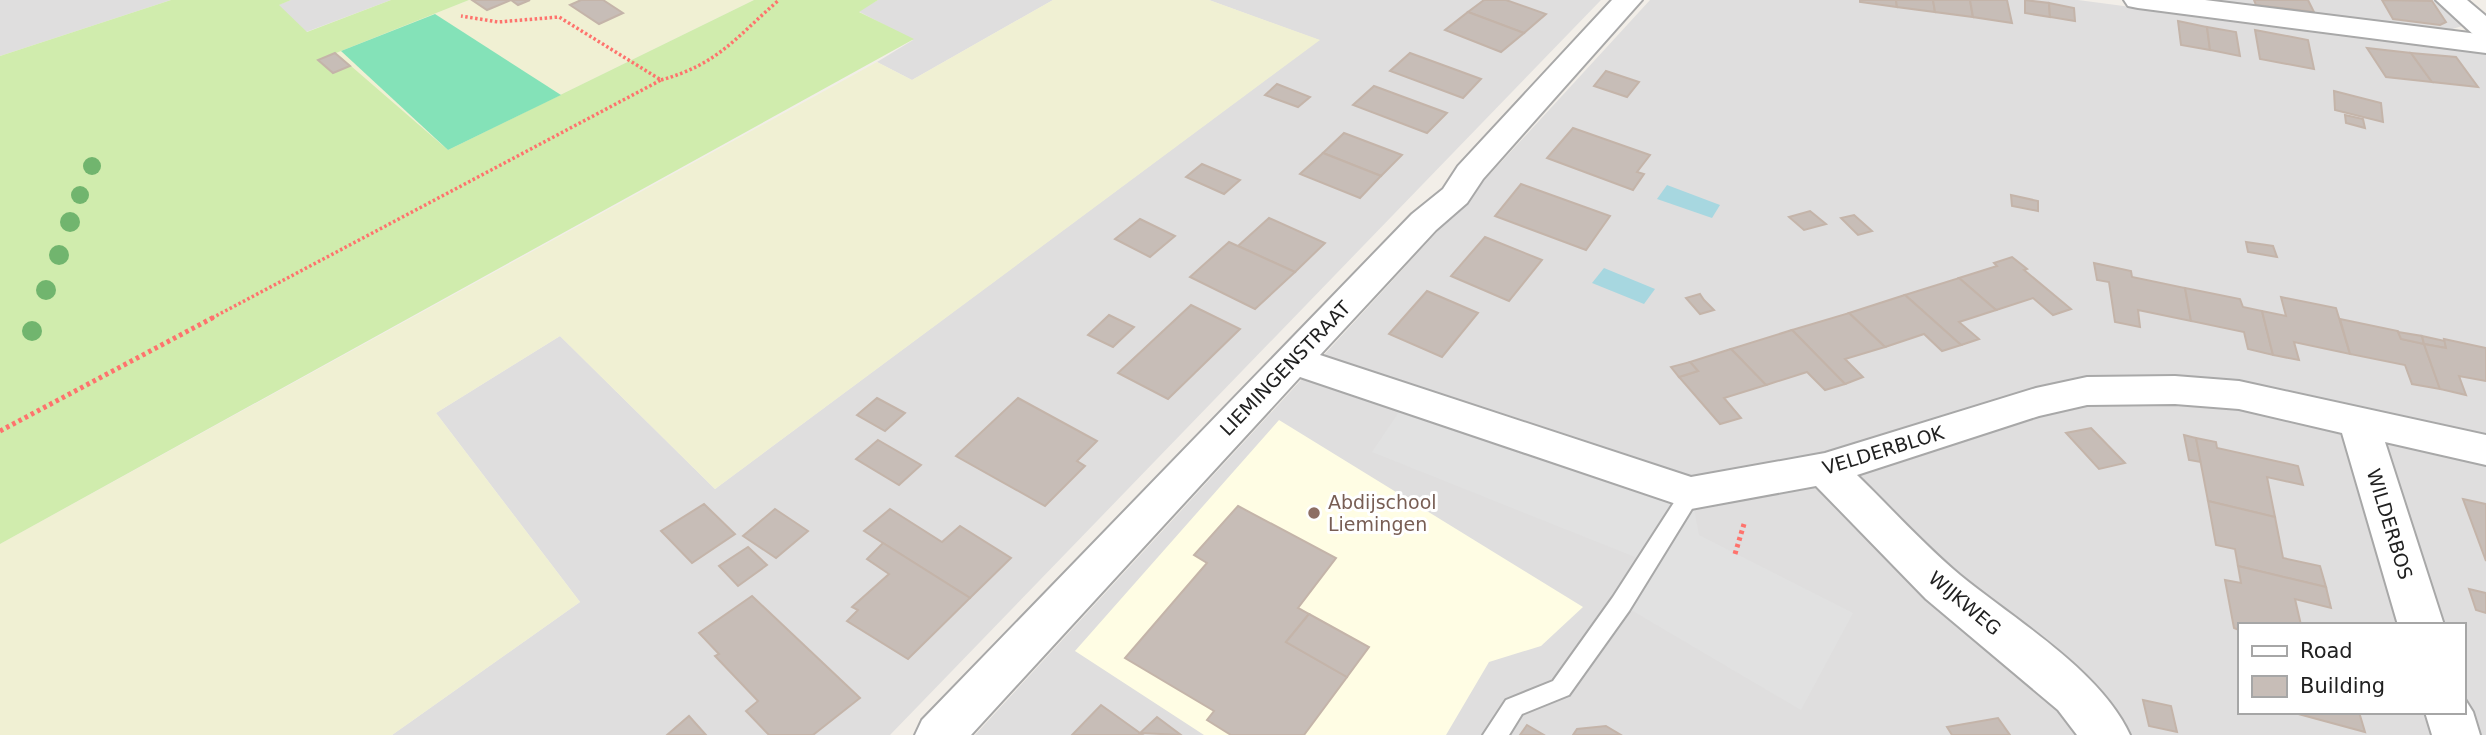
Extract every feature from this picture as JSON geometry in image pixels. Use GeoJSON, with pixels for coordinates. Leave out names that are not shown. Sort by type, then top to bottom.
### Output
{"type":"FeatureCollection","features":[{"type":"Feature","properties":{"kind":"street","name":"LIEMINGENSTRAAT"},"geometry":{"type":"LineString","coordinates":[[939,735],[1424,222],[1455,196],[1470,173],[1629,0]]}},
{"type":"Feature","properties":{"kind":"street"},"geometry":{"type":"LineString","coordinates":[[2138,0],[2486,44]]}},
{"type":"Feature","properties":{"kind":"street"},"geometry":{"type":"LineString","coordinates":[[2450,0],[2486,31]]}},
{"type":"Feature","properties":{"kind":"street","name":"VELDERBLOK"},"geometry":{"type":"LineString","coordinates":[[1292,360],[1691,493],[1825,469],[2036,402],[2087,391],[2175,390],[2239,395],[2486,450]]}},
{"type":"Feature","properties":{"kind":"street","name":"WILDERBOS"},"geometry":{"type":"LineString","coordinates":[[2359,423],[2420,623]]}},
{"type":"Feature","properties":{"kind":"street","name":"WIJKWEG"},"geometry":{"type":"LineString","coordinates":[[1825,469],[1942,586],[2075,695],[2106,735]]}},
{"type":"Feature","properties":{"kind":"street"},"geometry":{"type":"LineString","coordinates":[[2450,714],[2456,735]]}},
{"type":"Feature","properties":{"kind":"lane"},"geometry":{"type":"LineString","coordinates":[[1494,735],[1514,707],[1561,688],[1620,604],[1691,493]]}},
{"type":"Feature","properties":{"kind":"path"},"geometry":{"type":"LineString","coordinates":[[0,431],[661,80],[701,67],[730,46],[779,0]]}},
{"type":"Feature","properties":{"kind":"path"},"geometry":{"type":"LineString","coordinates":[[461,16],[480,23],[542,16],[559,17],[661,80]]}},
{"type":"Feature","properties":{"kind":"path"},"geometry":{"type":"LineString","coordinates":[[1735,554],[1744,530],[1744,518]]}},
{"type":"Feature","properties":{"kind":"shaded area"},"geometry":{"type":"Polygon","coordinates":[[[0,0],[171,0],[0,56],[0,0]]]}},
{"type":"Feature","properties":{"kind":"shaded area"},"geometry":{"type":"Polygon","coordinates":[[[291,0],[391,0],[306,32],[278,5],[291,0]]]}},
{"type":"Feature","properties":{"kind":"shaded area"},"geometry":{"type":"Polygon","coordinates":[[[878,0],[1053,0],[912,80],[877,62],[913,40],[858,11],[878,0]]]}},
{"type":"Feature","properties":{"kind":"shaded area"},"geometry":{"type":"Polygon","coordinates":[[[1209,0],[1601,0],[890,735],[392,735],[580,602],[436,413],[560,336],[715,489],[1319,40],[1209,0]]]}},
{"type":"Feature","properties":{"kind":"shaded area"},"geometry":{"type":"Polygon","coordinates":[[[1650,0],[2078,0],[2486,54],[2486,735],[975,735],[1650,0]]]}},
{"type":"Feature","properties":{"kind":"shaded area"},"geometry":{"type":"Polygon","coordinates":[[[2202,0],[2440,0],[2462,26],[2446,31],[2202,0]]]}},
{"type":"Feature","properties":{"kind":"shaded area"},"geometry":{"type":"Polygon","coordinates":[[[1407,400],[1691,493],[1699,535],[1853,613],[1801,710],[1621,604],[1645,561],[1372,452],[1407,400]]]}},
{"type":"Feature","properties":{"kind":"shaded area","name":"Abdijschool Liemingen"},"geometry":{"type":"Polygon","coordinates":[[[1279,420],[1583,607],[1541,646],[1489,662],[1446,735],[1204,735],[1075,651],[1279,420]]]}},
{"type":"Feature","properties":{"kind":"green space"},"geometry":{"type":"Polygon","coordinates":[[[171,0],[291,0],[279,5],[307,32],[391,0],[469,0],[336,53],[448,150],[754,0],[878,0],[859,12],[914,39],[0,544],[0,56],[171,0]]]}},
{"type":"Feature","properties":{"kind":"green space"},"geometry":{"type":"Polygon","coordinates":[[[469,0],[754,0],[448,150],[335,53],[469,0]]]}},
{"type":"Feature","properties":{"kind":"green space"},"geometry":{"type":"Polygon","coordinates":[[[1053,0],[1209,0],[1320,40],[715,489],[560,336],[436,413],[580,602],[392,735],[0,735],[0,544],[877,62],[912,80],[1053,0]]]}},
{"type":"Feature","properties":{"kind":"green space"},"geometry":{"type":"Polygon","coordinates":[[[435,14],[561,95],[448,150],[341,51],[435,14]]]}},
{"type":"Feature","properties":{"kind":"water"},"geometry":{"type":"Polygon","coordinates":[[[1667,185],[1720,205],[1712,218],[1657,199],[1667,185]]]}},
{"type":"Feature","properties":{"kind":"water"},"geometry":{"type":"Polygon","coordinates":[[[1604,268],[1655,289],[1644,304],[1592,283],[1604,268]]]}},
{"type":"Feature","properties":{"kind":"building"},"geometry":{"type":"Polygon","coordinates":[[[472,0],[511,0],[487,10],[472,0]]]}},
{"type":"Feature","properties":{"kind":"building"},"geometry":{"type":"Polygon","coordinates":[[[511,0],[530,0],[518,5],[511,0]]]}},
{"type":"Feature","properties":{"kind":"building"},"geometry":{"type":"Polygon","coordinates":[[[581,0],[603,0],[623,13],[599,24],[570,5],[581,0]]]}},
{"type":"Feature","properties":{"kind":"building"},"geometry":{"type":"Polygon","coordinates":[[[1484,0],[1506,0],[1546,14],[1524,33],[1468,12],[1484,0]]]}},
{"type":"Feature","properties":{"kind":"building"},"geometry":{"type":"Polygon","coordinates":[[[1896,0],[1897,7],[1860,2],[1896,0]]]}},
{"type":"Feature","properties":{"kind":"building"},"geometry":{"type":"Polygon","coordinates":[[[1896,0],[1933,0],[1935,12],[1897,7],[1896,0]]]}},
{"type":"Feature","properties":{"kind":"building"},"geometry":{"type":"Polygon","coordinates":[[[1933,0],[1970,0],[1973,17],[1935,12],[1933,0]]]}},
{"type":"Feature","properties":{"kind":"building"},"geometry":{"type":"Polygon","coordinates":[[[1970,0],[2007,0],[2012,23],[1973,17],[1970,0]]]}},
{"type":"Feature","properties":{"kind":"building"},"geometry":{"type":"Polygon","coordinates":[[[2025,0],[2049,3],[2050,17],[2025,13],[2025,0]]]}},
{"type":"Feature","properties":{"kind":"building"},"geometry":{"type":"Polygon","coordinates":[[[2254,0],[2308,0],[2314,12],[2256,5],[2254,0]]]}},
{"type":"Feature","properties":{"kind":"building"},"geometry":{"type":"Polygon","coordinates":[[[2382,0],[2432,1],[2446,22],[2440,25],[2393,19],[2382,0]]]}},
{"type":"Feature","properties":{"kind":"building"},"geometry":{"type":"Polygon","coordinates":[[[2049,3],[2074,8],[2075,21],[2050,17],[2049,3]]]}},
{"type":"Feature","properties":{"kind":"building"},"geometry":{"type":"Polygon","coordinates":[[[1468,12],[1524,33],[1501,52],[1445,30],[1468,12]]]}},
{"type":"Feature","properties":{"kind":"building"},"geometry":{"type":"Polygon","coordinates":[[[2178,21],[2207,27],[2210,50],[2181,45],[2178,21]]]}},
{"type":"Feature","properties":{"kind":"building"},"geometry":{"type":"Polygon","coordinates":[[[2207,27],[2236,32],[2240,56],[2210,50],[2207,27]]]}},
{"type":"Feature","properties":{"kind":"building"},"geometry":{"type":"Polygon","coordinates":[[[2255,30],[2308,40],[2314,69],[2260,59],[2255,30]]]}},
{"type":"Feature","properties":{"kind":"building"},"geometry":{"type":"Polygon","coordinates":[[[2367,48],[2411,53],[2432,82],[2386,77],[2367,48]]]}},
{"type":"Feature","properties":{"kind":"building"},"geometry":{"type":"Polygon","coordinates":[[[335,53],[350,66],[333,73],[318,60],[335,53]]]}},
{"type":"Feature","properties":{"kind":"building"},"geometry":{"type":"Polygon","coordinates":[[[1410,53],[1481,79],[1463,98],[1390,71],[1410,53]]]}},
{"type":"Feature","properties":{"kind":"building"},"geometry":{"type":"Polygon","coordinates":[[[2411,53],[2456,57],[2478,87],[2432,82],[2411,53]]]}},
{"type":"Feature","properties":{"kind":"building"},"geometry":{"type":"Polygon","coordinates":[[[1606,71],[1639,82],[1627,97],[1594,86],[1606,71]]]}},
{"type":"Feature","properties":{"kind":"building"},"geometry":{"type":"Polygon","coordinates":[[[1277,84],[1310,97],[1298,107],[1265,95],[1277,84]]]}},
{"type":"Feature","properties":{"kind":"building"},"geometry":{"type":"Polygon","coordinates":[[[1374,86],[1447,113],[1427,133],[1353,105],[1374,86]]]}},
{"type":"Feature","properties":{"kind":"building"},"geometry":{"type":"Polygon","coordinates":[[[2334,91],[2381,103],[2383,122],[2335,110],[2334,91]]]}},
{"type":"Feature","properties":{"kind":"building"},"geometry":{"type":"Polygon","coordinates":[[[2345,115],[2363,119],[2365,128],[2346,123],[2345,115]]]}},
{"type":"Feature","properties":{"kind":"building"},"geometry":{"type":"Polygon","coordinates":[[[1573,128],[1650,155],[1637,172],[1644,174],[1633,190],[1547,158],[1573,128]]]}},
{"type":"Feature","properties":{"kind":"building"},"geometry":{"type":"Polygon","coordinates":[[[1344,133],[1402,155],[1381,176],[1323,153],[1344,133]]]}},
{"type":"Feature","properties":{"kind":"building"},"geometry":{"type":"Polygon","coordinates":[[[1323,153],[1381,176],[1360,198],[1300,174],[1323,153]]]}},
{"type":"Feature","properties":{"kind":"building"},"geometry":{"type":"Polygon","coordinates":[[[1202,164],[1240,180],[1224,194],[1186,177],[1202,164]]]}},
{"type":"Feature","properties":{"kind":"building"},"geometry":{"type":"Polygon","coordinates":[[[1521,184],[1610,216],[1586,250],[1495,216],[1521,184]]]}},
{"type":"Feature","properties":{"kind":"building"},"geometry":{"type":"Polygon","coordinates":[[[2011,195],[2038,201],[2038,211],[2012,206],[2011,195]]]}},
{"type":"Feature","properties":{"kind":"building"},"geometry":{"type":"Polygon","coordinates":[[[1810,211],[1826,224],[1804,230],[1789,217],[1810,211]]]}},
{"type":"Feature","properties":{"kind":"building"},"geometry":{"type":"Polygon","coordinates":[[[1854,215],[1872,231],[1858,235],[1841,218],[1854,215]]]}},
{"type":"Feature","properties":{"kind":"building"},"geometry":{"type":"Polygon","coordinates":[[[1269,218],[1325,243],[1295,272],[1238,246],[1269,218]]]}},
{"type":"Feature","properties":{"kind":"building"},"geometry":{"type":"Polygon","coordinates":[[[1140,219],[1175,236],[1150,257],[1115,239],[1140,219]]]}},
{"type":"Feature","properties":{"kind":"building"},"geometry":{"type":"Polygon","coordinates":[[[1485,237],[1542,260],[1509,301],[1451,276],[1485,237]]]}},
{"type":"Feature","properties":{"kind":"building"},"geometry":{"type":"Polygon","coordinates":[[[1229,242],[1295,272],[1255,309],[1190,277],[1229,242]]]}},
{"type":"Feature","properties":{"kind":"building"},"geometry":{"type":"Polygon","coordinates":[[[2246,242],[2273,246],[2277,257],[2248,252],[2246,242]]]}},
{"type":"Feature","properties":{"kind":"building"},"geometry":{"type":"Polygon","coordinates":[[[2012,257],[2071,309],[2053,315],[2033,298],[1996,310],[1959,278],[1997,266],[1994,263],[2012,257]]]}},
{"type":"Feature","properties":{"kind":"building"},"geometry":{"type":"Polygon","coordinates":[[[2094,263],[2131,271],[2132,277],[2185,288],[2191,321],[2138,310],[2140,327],[2115,322],[2109,282],[2097,280],[2094,263]]]}},
{"type":"Feature","properties":{"kind":"building"},"geometry":{"type":"Polygon","coordinates":[[[1959,278],[1996,310],[1959,322],[1979,339],[1961,345],[1905,295],[1959,278]]]}},
{"type":"Feature","properties":{"kind":"building"},"geometry":{"type":"Polygon","coordinates":[[[2185,288],[2240,299],[2243,307],[2262,311],[2273,355],[2248,349],[2244,332],[2191,321],[2185,288]]]}},
{"type":"Feature","properties":{"kind":"building"},"geometry":{"type":"Polygon","coordinates":[[[1427,291],[1478,313],[1442,357],[1389,334],[1427,291]]]}},
{"type":"Feature","properties":{"kind":"building"},"geometry":{"type":"Polygon","coordinates":[[[1700,294],[1714,310],[1700,314],[1686,298],[1700,294]]]}},
{"type":"Feature","properties":{"kind":"building"},"geometry":{"type":"Polygon","coordinates":[[[1905,295],[1961,345],[1942,351],[1924,334],[1885,347],[1849,313],[1905,295]]]}},
{"type":"Feature","properties":{"kind":"building"},"geometry":{"type":"Polygon","coordinates":[[[2281,297],[2336,308],[2350,354],[2294,342],[2299,360],[2273,355],[2262,311],[2286,316],[2281,297]]]}},
{"type":"Feature","properties":{"kind":"building"},"geometry":{"type":"Polygon","coordinates":[[[1191,305],[1240,329],[1168,399],[1118,373],[1191,305]]]}},
{"type":"Feature","properties":{"kind":"building"},"geometry":{"type":"Polygon","coordinates":[[[1849,313],[1885,347],[1845,359],[1863,377],[1845,384],[1792,330],[1849,313]]]}},
{"type":"Feature","properties":{"kind":"building"},"geometry":{"type":"Polygon","coordinates":[[[1109,315],[1134,327],[1113,347],[1088,335],[1109,315]]]}},
{"type":"Feature","properties":{"kind":"building"},"geometry":{"type":"Polygon","coordinates":[[[2340,319],[2398,331],[2401,339],[2424,344],[2440,389],[2412,384],[2405,365],[2350,354],[2340,319]]]}},
{"type":"Feature","properties":{"kind":"building"},"geometry":{"type":"Polygon","coordinates":[[[1792,330],[1845,384],[1825,390],[1807,372],[1766,385],[1731,349],[1792,330]]]}},
{"type":"Feature","properties":{"kind":"building"},"geometry":{"type":"Polygon","coordinates":[[[2398,332],[2422,336],[2424,344],[2401,339],[2398,332]]]}},
{"type":"Feature","properties":{"kind":"building"},"geometry":{"type":"Polygon","coordinates":[[[2422,336],[2445,341],[2446,348],[2424,344],[2422,336]]]}},
{"type":"Feature","properties":{"kind":"building"},"geometry":{"type":"Polygon","coordinates":[[[2444,339],[2486,348],[2486,381],[2459,376],[2466,395],[2440,389],[2424,344],[2446,348],[2444,339]]]}},
{"type":"Feature","properties":{"kind":"building"},"geometry":{"type":"Polygon","coordinates":[[[1731,349],[1766,385],[1724,398],[1741,418],[1720,424],[1679,377],[1698,371],[1690,362],[1731,349]]]}},
{"type":"Feature","properties":{"kind":"building"},"geometry":{"type":"Polygon","coordinates":[[[1690,362],[1698,371],[1679,377],[1671,367],[1690,362]]]}},
{"type":"Feature","properties":{"kind":"building"},"geometry":{"type":"Polygon","coordinates":[[[877,398],[905,413],[885,431],[857,415],[877,398]]]}},
{"type":"Feature","properties":{"kind":"building"},"geometry":{"type":"Polygon","coordinates":[[[1018,398],[1097,441],[1077,461],[1085,466],[1045,506],[956,456],[1018,398]]]}},
{"type":"Feature","properties":{"kind":"building"},"geometry":{"type":"Polygon","coordinates":[[[2091,428],[2125,463],[2099,469],[2066,433],[2091,428]]]}},
{"type":"Feature","properties":{"kind":"building"},"geometry":{"type":"Polygon","coordinates":[[[2184,435],[2196,438],[2201,462],[2189,460],[2184,435]]]}},
{"type":"Feature","properties":{"kind":"building"},"geometry":{"type":"Polygon","coordinates":[[[2196,438],[2216,442],[2217,448],[2298,466],[2303,485],[2267,477],[2275,517],[2208,501],[2196,438]]]}},
{"type":"Feature","properties":{"kind":"building"},"geometry":{"type":"Polygon","coordinates":[[[878,440],[921,465],[899,485],[856,459],[878,440]]]}},
{"type":"Feature","properties":{"kind":"building"},"geometry":{"type":"Polygon","coordinates":[[[2463,499],[2486,504],[2486,561],[2463,499]]]}},
{"type":"Feature","properties":{"kind":"building"},"geometry":{"type":"Polygon","coordinates":[[[2208,501],[2275,517],[2283,558],[2320,566],[2326,587],[2238,566],[2235,549],[2216,545],[2208,501]]]}},
{"type":"Feature","properties":{"kind":"building"},"geometry":{"type":"Polygon","coordinates":[[[704,504],[735,534],[692,563],[661,531],[704,504]]]}},
{"type":"Feature","properties":{"kind":"building"},"geometry":{"type":"Polygon","coordinates":[[[1238,506],[1336,558],[1298,608],[1309,614],[1286,642],[1347,677],[1304,735],[1231,735],[1207,720],[1214,711],[1125,658],[1207,563],[1194,555],[1238,506]]]}},
{"type":"Feature","properties":{"kind":"building"},"geometry":{"type":"Polygon","coordinates":[[[775,509],[808,531],[776,558],[743,536],[775,509]]]}},
{"type":"Feature","properties":{"kind":"building"},"geometry":{"type":"Polygon","coordinates":[[[890,509],[942,542],[960,526],[1011,558],[970,598],[864,531],[890,509]]]}},
{"type":"Feature","properties":{"kind":"building"},"geometry":{"type":"Polygon","coordinates":[[[883,543],[970,598],[908,659],[847,621],[858,610],[852,607],[889,574],[867,559],[883,543]]]}},
{"type":"Feature","properties":{"kind":"building"},"geometry":{"type":"Polygon","coordinates":[[[748,547],[767,565],[738,586],[719,566],[748,547]]]}},
{"type":"Feature","properties":{"kind":"building"},"geometry":{"type":"Polygon","coordinates":[[[2238,566],[2326,587],[2331,608],[2295,599],[2301,623],[2238,623],[2238,630],[2234,628],[2225,580],[2241,583],[2238,566]]]}},
{"type":"Feature","properties":{"kind":"building"},"geometry":{"type":"Polygon","coordinates":[[[2469,589],[2486,593],[2486,613],[2476,610],[2469,589]]]}},
{"type":"Feature","properties":{"kind":"building"},"geometry":{"type":"Polygon","coordinates":[[[752,596],[860,698],[813,735],[769,735],[746,711],[758,701],[715,656],[719,654],[699,633],[752,596]]]}},
{"type":"Feature","properties":{"kind":"building"},"geometry":{"type":"Polygon","coordinates":[[[1309,614],[1369,647],[1347,677],[1286,642],[1309,614]]]}},
{"type":"Feature","properties":{"kind":"building"},"geometry":{"type":"Polygon","coordinates":[[[2143,700],[2171,706],[2177,732],[2149,726],[2143,700]]]}},
{"type":"Feature","properties":{"kind":"building"},"geometry":{"type":"Polygon","coordinates":[[[1101,705],[1140,733],[1143,735],[1072,735],[1101,705]]]}},
{"type":"Feature","properties":{"kind":"building"},"geometry":{"type":"Polygon","coordinates":[[[2298,714],[2360,714],[2365,732],[2298,714]]]}},
{"type":"Feature","properties":{"kind":"building"},"geometry":{"type":"Polygon","coordinates":[[[689,716],[706,735],[667,735],[689,716]]]}},
{"type":"Feature","properties":{"kind":"building"},"geometry":{"type":"Polygon","coordinates":[[[1157,717],[1181,735],[1140,733],[1157,717]]]}},
{"type":"Feature","properties":{"kind":"building"},"geometry":{"type":"Polygon","coordinates":[[[1998,718],[2010,735],[1952,735],[1947,727],[1998,718]]]}},
{"type":"Feature","properties":{"kind":"building"},"geometry":{"type":"Polygon","coordinates":[[[1527,725],[1544,735],[1520,735],[1527,725]]]}},
{"type":"Feature","properties":{"kind":"building"},"geometry":{"type":"Polygon","coordinates":[[[1606,726],[1621,735],[1573,735],[1577,729],[1606,726]]]}},
{"type":"Feature","properties":{"kind":"place","name":"Abdijschool Liemingen"},"geometry":{"type":"Point","coordinates":[1314,513]}}]}
